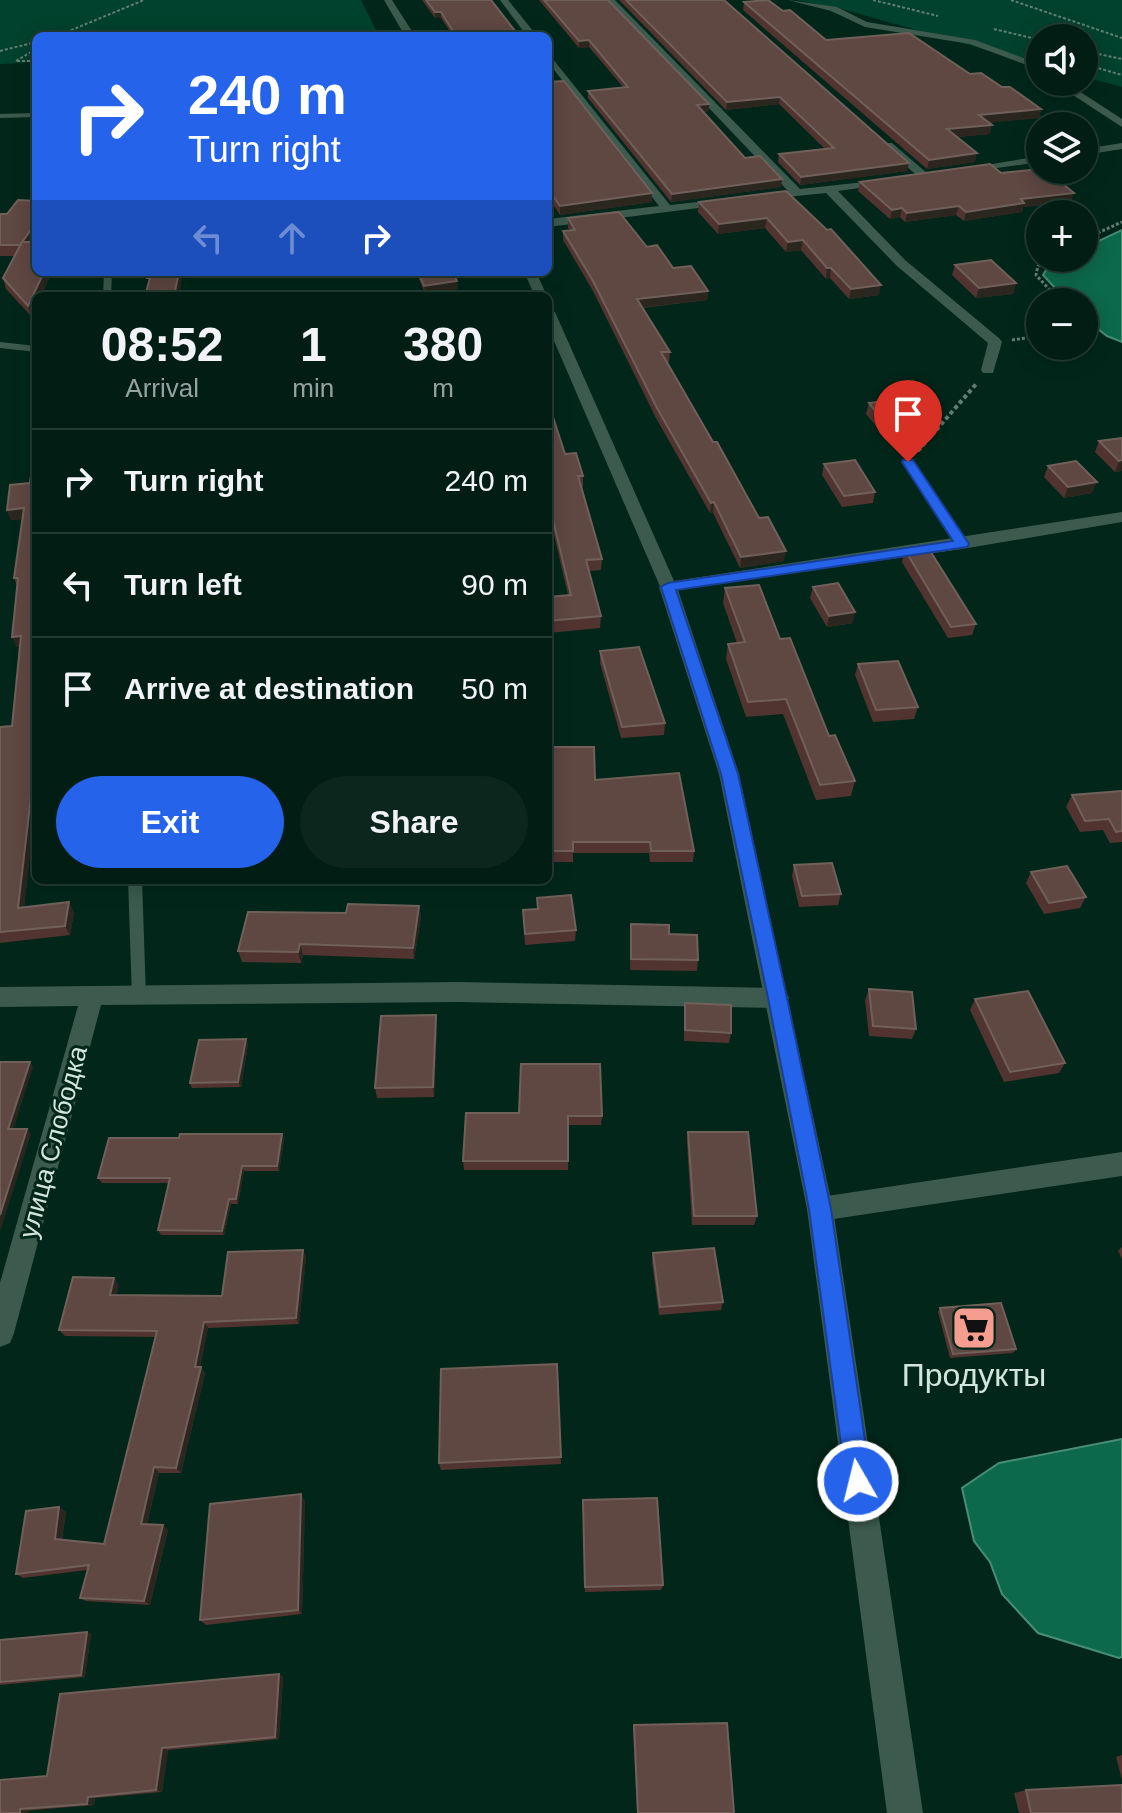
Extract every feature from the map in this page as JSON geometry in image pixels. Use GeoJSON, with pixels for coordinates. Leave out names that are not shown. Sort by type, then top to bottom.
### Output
{"type":"FeatureCollection","features":[{"type":"Feature","properties":{"kind":"street"},"geometry":{"type":"LineString","coordinates":[[388,0],[408,32]]}},
{"type":"Feature","properties":{"kind":"street"},"geometry":{"type":"LineString","coordinates":[[504,0],[529,32]]}},
{"type":"Feature","properties":{"kind":"street"},"geometry":{"type":"LineString","coordinates":[[610,0],[797,193]]}},
{"type":"Feature","properties":{"kind":"street"},"geometry":{"type":"LineString","coordinates":[[792,0],[834,9],[865,24],[972,42],[1026,62]]}},
{"type":"Feature","properties":{"kind":"street"},"geometry":{"type":"LineString","coordinates":[[552,61],[667,209]]}},
{"type":"Feature","properties":{"kind":"street"},"geometry":{"type":"LineString","coordinates":[[1079,96],[1122,124]]}},
{"type":"Feature","properties":{"kind":"street"},"geometry":{"type":"LineString","coordinates":[[881,139],[924,176]]}},
{"type":"Feature","properties":{"kind":"street"},"geometry":{"type":"LineString","coordinates":[[1098,150],[1122,146]]}},
{"type":"Feature","properties":{"kind":"street"},"geometry":{"type":"LineString","coordinates":[[950,172],[1026,161]]}},
{"type":"Feature","properties":{"kind":"street"},"geometry":{"type":"LineString","coordinates":[[753,199],[937,174]]}},
{"type":"Feature","properties":{"kind":"street"},"geometry":{"type":"LineString","coordinates":[[829,189],[901,263],[995,342],[988,370]]}},
{"type":"Feature","properties":{"kind":"street"},"geometry":{"type":"LineString","coordinates":[[552,223],[739,200]]}},
{"type":"Feature","properties":{"kind":"street"},"geometry":{"type":"LineString","coordinates":[[552,321],[668,587],[729,774],[820,1209],[905,1813]]}},
{"type":"Feature","properties":{"kind":"street"},"geometry":{"type":"LineString","coordinates":[[668,587],[1122,517]]}},
{"type":"Feature","properties":{"kind":"street"},"geometry":{"type":"LineString","coordinates":[[0,997],[459,992],[777,998]]}},
{"type":"Feature","properties":{"kind":"street","name":"улица Слободка"},"geometry":{"type":"LineString","coordinates":[[0,1333],[92,997]]}},
{"type":"Feature","properties":{"kind":"street"},"geometry":{"type":"LineString","coordinates":[[820,1209],[1122,1164]]}},
{"type":"Feature","properties":{"kind":"lane"},"geometry":{"type":"LineString","coordinates":[[0,116],[32,115]]}},
{"type":"Feature","properties":{"kind":"lane"},"geometry":{"type":"LineString","coordinates":[[0,345],[32,349]]}},
{"type":"Feature","properties":{"kind":"lane"},"geometry":{"type":"LineString","coordinates":[[908,462],[962,544]]}},
{"type":"Feature","properties":{"kind":"lane"},"geometry":{"type":"LineString","coordinates":[[135,884],[139,997]]}},
{"type":"Feature","properties":{"kind":"path"},"geometry":{"type":"LineString","coordinates":[[61,32],[144,0]]}},
{"type":"Feature","properties":{"kind":"path"},"geometry":{"type":"LineString","coordinates":[[1011,0],[1122,38]]}},
{"type":"Feature","properties":{"kind":"path"},"geometry":{"type":"LineString","coordinates":[[0,51],[32,43]]}},
{"type":"Feature","properties":{"kind":"path"},"geometry":{"type":"LineString","coordinates":[[32,51],[16,61],[32,61]]}},
{"type":"Feature","properties":{"kind":"path"},"geometry":{"type":"LineString","coordinates":[[1098,54],[1122,59]]}},
{"type":"Feature","properties":{"kind":"path"},"geometry":{"type":"LineString","coordinates":[[1098,68],[1122,75]]}},
{"type":"Feature","properties":{"kind":"path"},"geometry":{"type":"LineString","coordinates":[[1098,233],[1122,222]]}},
{"type":"Feature","properties":{"kind":"path"},"geometry":{"type":"LineString","coordinates":[[1037,272],[1048,288]]}},
{"type":"Feature","properties":{"kind":"path"},"geometry":{"type":"LineString","coordinates":[[908,462],[988,370]]}},
{"type":"Feature","properties":{"kind":"shaded area"},"geometry":{"type":"Polygon","coordinates":[[[0,0],[361,0],[377,32],[32,32],[32,62],[0,64],[0,0]]]}},
{"type":"Feature","properties":{"kind":"shaded area"},"geometry":{"type":"Polygon","coordinates":[[[796,0],[1122,0],[1122,87],[1098,81],[1098,24],[1026,24],[1026,61],[842,9],[796,0]]]}},
{"type":"Feature","properties":{"kind":"shaded area"},"geometry":{"type":"Polygon","coordinates":[[[1122,230],[1122,342],[1098,329],[1098,288],[1055,288],[1043,275],[1044,272],[1098,272],[1098,241],[1122,230]]]}},
{"type":"Feature","properties":{"kind":"shaded area"},"geometry":{"type":"Polygon","coordinates":[[[1122,1439],[1122,1657],[1119,1658],[1038,1633],[1002,1594],[990,1562],[974,1541],[962,1488],[999,1463],[1122,1439]]]}},
{"type":"Feature","properties":{"kind":"building"},"geometry":{"type":"Polygon","coordinates":[[[426,0],[491,0],[516,32],[454,32],[441,12],[435,12],[426,0]]]}},
{"type":"Feature","properties":{"kind":"building"},"geometry":{"type":"Polygon","coordinates":[[[544,0],[608,0],[709,104],[697,105],[745,158],[760,156],[782,179],[672,194],[588,91],[628,87],[589,40],[579,41],[544,0]]]}},
{"type":"Feature","properties":{"kind":"building"},"geometry":{"type":"Polygon","coordinates":[[[626,0],[724,0],[909,163],[801,177],[779,154],[834,148],[780,97],[727,102],[626,0]]]}},
{"type":"Feature","properties":{"kind":"building"},"geometry":{"type":"Polygon","coordinates":[[[768,0],[783,11],[790,10],[826,40],[909,33],[970,74],[981,73],[1002,87],[1010,87],[1041,109],[979,115],[992,125],[947,129],[977,153],[929,160],[744,2],[768,0]]]}},
{"type":"Feature","properties":{"kind":"building"},"geometry":{"type":"Polygon","coordinates":[[[564,81],[652,193],[560,206],[552,195],[552,82],[564,81]]]}},
{"type":"Feature","properties":{"kind":"building"},"geometry":{"type":"Polygon","coordinates":[[[990,164],[1001,173],[1026,170],[1026,184],[1063,184],[1074,193],[1021,199],[1024,203],[966,212],[959,206],[907,213],[902,208],[892,210],[860,182],[990,164]]]}},
{"type":"Feature","properties":{"kind":"building"},"geometry":{"type":"Polygon","coordinates":[[[786,191],[827,230],[831,229],[881,285],[851,289],[831,268],[827,268],[803,240],[788,242],[767,218],[719,224],[699,202],[786,191]]]}},
{"type":"Feature","properties":{"kind":"building"},"geometry":{"type":"Polygon","coordinates":[[[18,200],[32,201],[32,228],[20,245],[0,245],[0,214],[7,214],[18,200]]]}},
{"type":"Feature","properties":{"kind":"building"},"geometry":{"type":"Polygon","coordinates":[[[619,212],[647,247],[657,245],[673,268],[691,266],[708,291],[637,299],[670,352],[661,352],[713,442],[717,442],[759,518],[768,517],[786,551],[741,557],[714,502],[711,503],[657,408],[593,281],[563,231],[575,230],[568,218],[619,212]]]}},
{"type":"Feature","properties":{"kind":"building"},"geometry":{"type":"Polygon","coordinates":[[[22,242],[32,242],[32,276],[42,276],[28,306],[3,278],[22,242]]]}},
{"type":"Feature","properties":{"kind":"building"},"geometry":{"type":"Polygon","coordinates":[[[991,260],[1016,283],[979,288],[955,265],[991,260]]]}},
{"type":"Feature","properties":{"kind":"building"},"geometry":{"type":"Polygon","coordinates":[[[178,276],[175,292],[146,292],[150,278],[147,278],[178,276]]]}},
{"type":"Feature","properties":{"kind":"building"},"geometry":{"type":"Polygon","coordinates":[[[420,276],[455,276],[457,281],[424,286],[420,276]]]}},
{"type":"Feature","properties":{"kind":"building"},"geometry":{"type":"Polygon","coordinates":[[[903,399],[921,420],[886,425],[869,403],[903,399]]]}},
{"type":"Feature","properties":{"kind":"building"},"geometry":{"type":"Polygon","coordinates":[[[552,414],[565,454],[576,453],[583,476],[578,476],[602,559],[586,560],[601,616],[552,621],[552,597],[571,595],[552,516],[552,414]]]}},
{"type":"Feature","properties":{"kind":"building"},"geometry":{"type":"Polygon","coordinates":[[[1122,438],[1122,460],[1119,461],[1099,441],[1122,438]]]}},
{"type":"Feature","properties":{"kind":"building"},"geometry":{"type":"Polygon","coordinates":[[[855,460],[875,492],[844,496],[824,464],[855,460]]]}},
{"type":"Feature","properties":{"kind":"building"},"geometry":{"type":"Polygon","coordinates":[[[1076,461],[1097,482],[1068,487],[1048,466],[1076,461]]]}},
{"type":"Feature","properties":{"kind":"building"},"geometry":{"type":"Polygon","coordinates":[[[32,467],[32,787],[18,908],[69,902],[65,926],[0,932],[0,727],[12,726],[21,636],[12,637],[18,578],[14,578],[24,508],[7,510],[10,485],[30,483],[32,467]]]}},
{"type":"Feature","properties":{"kind":"building"},"geometry":{"type":"Polygon","coordinates":[[[927,546],[976,624],[951,627],[905,550],[927,546]]]}},
{"type":"Feature","properties":{"kind":"building"},"geometry":{"type":"Polygon","coordinates":[[[838,583],[855,612],[829,616],[813,587],[838,583]]]}},
{"type":"Feature","properties":{"kind":"building"},"geometry":{"type":"Polygon","coordinates":[[[759,585],[780,639],[790,638],[829,736],[835,735],[855,781],[820,785],[786,699],[748,702],[728,644],[745,642],[725,588],[759,585]]]}},
{"type":"Feature","properties":{"kind":"building"},"geometry":{"type":"Polygon","coordinates":[[[639,647],[665,723],[622,727],[600,651],[639,647]]]}},
{"type":"Feature","properties":{"kind":"building"},"geometry":{"type":"Polygon","coordinates":[[[898,661],[918,707],[876,710],[858,664],[898,661]]]}},
{"type":"Feature","properties":{"kind":"building"},"geometry":{"type":"Polygon","coordinates":[[[552,747],[594,747],[595,780],[679,773],[694,851],[651,851],[650,842],[573,842],[573,851],[552,851],[552,747]]]}},
{"type":"Feature","properties":{"kind":"building"},"geometry":{"type":"Polygon","coordinates":[[[1122,791],[1122,831],[1116,832],[1109,819],[1085,821],[1072,795],[1122,791]]]}},
{"type":"Feature","properties":{"kind":"building"},"geometry":{"type":"Polygon","coordinates":[[[832,863],[841,894],[802,896],[794,865],[832,863]]]}},
{"type":"Feature","properties":{"kind":"building"},"geometry":{"type":"Polygon","coordinates":[[[1067,866],[1086,897],[1049,903],[1031,872],[1067,866]]]}},
{"type":"Feature","properties":{"kind":"building"},"geometry":{"type":"Polygon","coordinates":[[[571,895],[576,930],[525,934],[523,910],[538,909],[537,898],[571,895]]]}},
{"type":"Feature","properties":{"kind":"building"},"geometry":{"type":"Polygon","coordinates":[[[348,904],[419,906],[413,948],[300,944],[298,952],[238,951],[248,912],[346,913],[348,904]]]}},
{"type":"Feature","properties":{"kind":"building"},"geometry":{"type":"Polygon","coordinates":[[[631,924],[669,925],[669,934],[697,935],[698,960],[631,959],[631,924]]]}},
{"type":"Feature","properties":{"kind":"building"},"geometry":{"type":"Polygon","coordinates":[[[869,989],[912,992],[916,1029],[873,1026],[869,989]]]}},
{"type":"Feature","properties":{"kind":"building"},"geometry":{"type":"Polygon","coordinates":[[[1028,991],[1065,1063],[1010,1072],[975,999],[1028,991]]]}},
{"type":"Feature","properties":{"kind":"building"},"geometry":{"type":"Polygon","coordinates":[[[685,1003],[731,1005],[731,1033],[685,1030],[685,1003]]]}},
{"type":"Feature","properties":{"kind":"building"},"geometry":{"type":"Polygon","coordinates":[[[436,1015],[433,1087],[375,1088],[381,1016],[436,1015]]]}},
{"type":"Feature","properties":{"kind":"building"},"geometry":{"type":"Polygon","coordinates":[[[246,1039],[238,1082],[190,1083],[199,1040],[246,1039]]]}},
{"type":"Feature","properties":{"kind":"building"},"geometry":{"type":"Polygon","coordinates":[[[0,1062],[30,1062],[8,1129],[27,1129],[0,1215],[0,1062]]]}},
{"type":"Feature","properties":{"kind":"building"},"geometry":{"type":"Polygon","coordinates":[[[521,1064],[600,1064],[602,1116],[568,1116],[568,1161],[463,1161],[466,1113],[519,1113],[521,1064]]]}},
{"type":"Feature","properties":{"kind":"building"},"geometry":{"type":"Polygon","coordinates":[[[688,1132],[748,1132],[757,1216],[694,1216],[688,1132]]]}},
{"type":"Feature","properties":{"kind":"building"},"geometry":{"type":"Polygon","coordinates":[[[180,1134],[282,1134],[277,1166],[242,1166],[236,1199],[229,1199],[222,1231],[158,1230],[170,1178],[98,1178],[109,1138],[179,1138],[180,1134]]]}},
{"type":"Feature","properties":{"kind":"building"},"geometry":{"type":"Polygon","coordinates":[[[714,1248],[723,1302],[660,1307],[653,1253],[714,1248]]]}},
{"type":"Feature","properties":{"kind":"building"},"geometry":{"type":"Polygon","coordinates":[[[303,1250],[296,1318],[204,1322],[195,1367],[201,1367],[176,1468],[154,1467],[141,1524],[163,1525],[144,1601],[80,1598],[89,1565],[16,1574],[26,1511],[59,1507],[55,1539],[104,1544],[157,1331],[59,1330],[73,1277],[114,1278],[110,1295],[222,1296],[228,1252],[303,1250]]]}},
{"type":"Feature","properties":{"kind":"building"},"geometry":{"type":"Polygon","coordinates":[[[1001,1303],[1016,1349],[953,1354],[940,1308],[1001,1303]]]}},
{"type":"Feature","properties":{"kind":"building"},"geometry":{"type":"Polygon","coordinates":[[[557,1364],[561,1457],[439,1463],[441,1369],[557,1364]]]}},
{"type":"Feature","properties":{"kind":"building"},"geometry":{"type":"Polygon","coordinates":[[[301,1494],[298,1610],[200,1620],[210,1504],[301,1494]]]}},
{"type":"Feature","properties":{"kind":"building"},"geometry":{"type":"Polygon","coordinates":[[[657,1498],[663,1585],[585,1587],[583,1500],[657,1498]]]}},
{"type":"Feature","properties":{"kind":"building"},"geometry":{"type":"Polygon","coordinates":[[[87,1632],[81,1675],[0,1682],[0,1640],[87,1632]]]}},
{"type":"Feature","properties":{"kind":"building"},"geometry":{"type":"Polygon","coordinates":[[[279,1674],[275,1737],[162,1748],[156,1790],[88,1797],[87,1804],[0,1813],[0,1780],[47,1776],[60,1694],[279,1674]]]}},
{"type":"Feature","properties":{"kind":"building"},"geometry":{"type":"Polygon","coordinates":[[[727,1723],[734,1813],[638,1813],[634,1725],[727,1723]]]}},
{"type":"Feature","properties":{"kind":"building"},"geometry":{"type":"Polygon","coordinates":[[[1122,1785],[1122,1813],[1031,1813],[1026,1790],[1122,1785]]]}},
{"type":"Feature","properties":{"kind":"place","name":"Продукты"},"geometry":{"type":"Point","coordinates":[974,1328]}},
{"type":"Feature","properties":{"kind":"route"},"geometry":{"type":"LineString","coordinates":[[858,1481],[820,1209],[777,998],[729,774],[668,587],[962,544],[908,462]]}}]}
